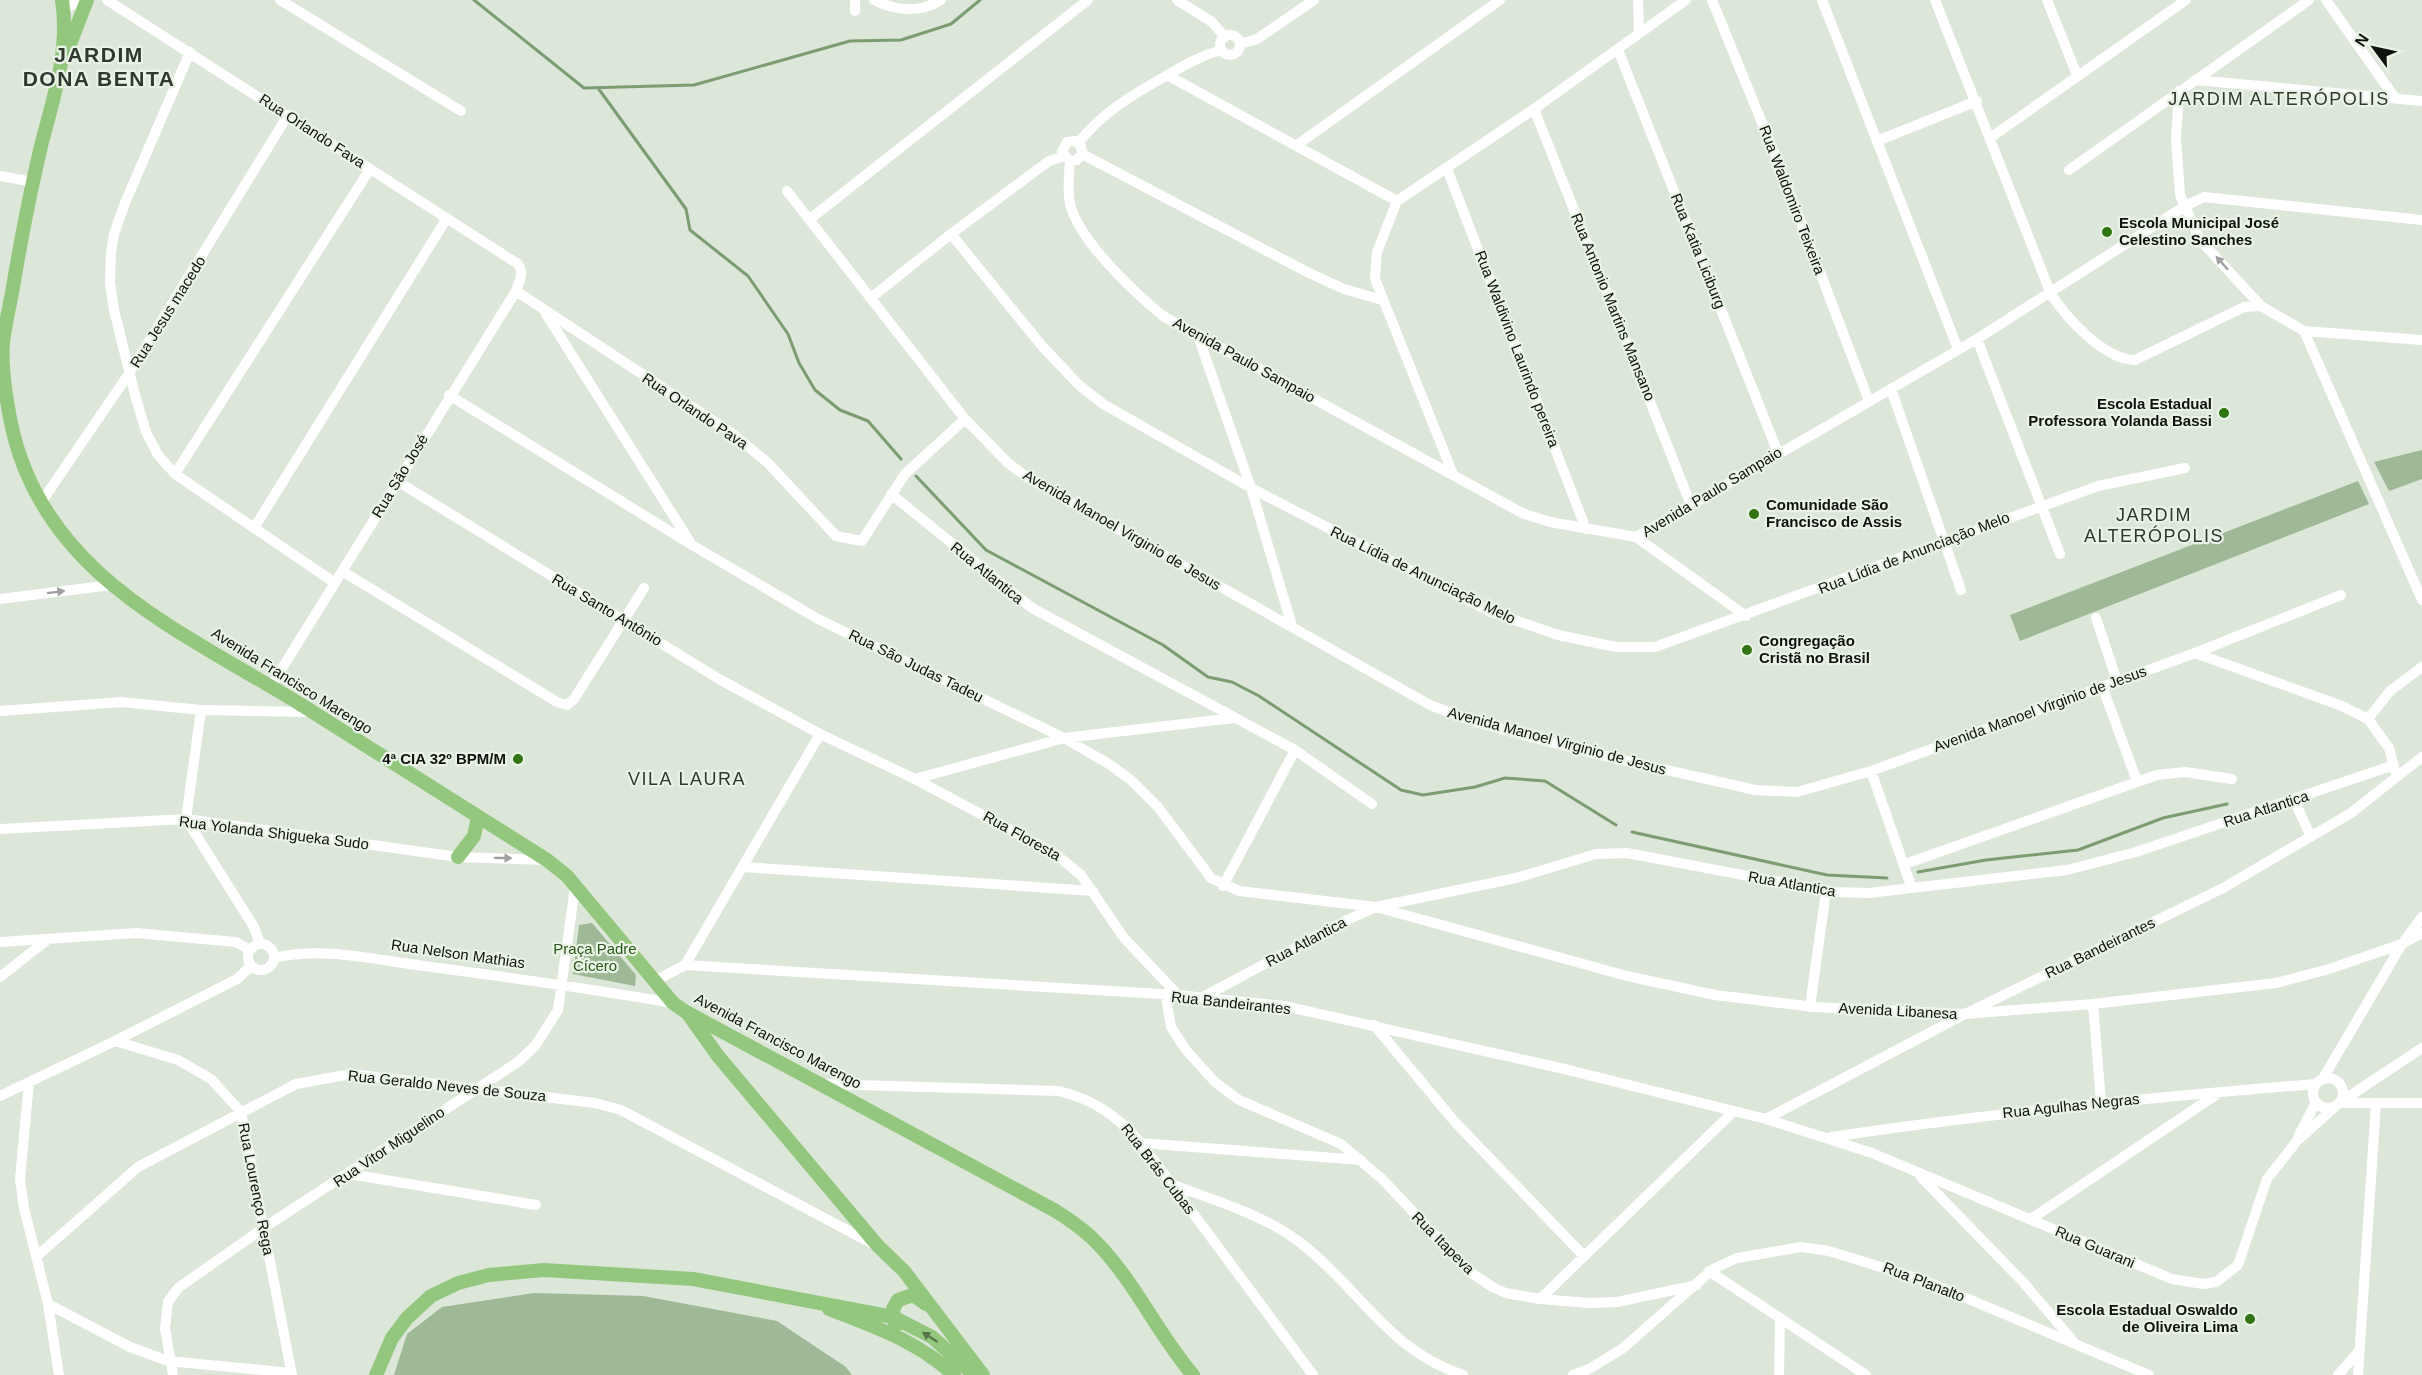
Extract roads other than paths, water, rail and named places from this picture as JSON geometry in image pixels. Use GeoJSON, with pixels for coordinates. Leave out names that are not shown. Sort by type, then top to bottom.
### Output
{"type":"FeatureCollection","features":[{"type":"Feature","properties":{"kind":"main road","name":"Avenida Francisco Marengo"},"geometry":{"type":"LineString","coordinates":[[74,2],[62,64],[33,182],[2,345],[3,375],[15,441],[27,478],[40,504],[70,544],[111,585],[167,625],[271,686],[547,860],[575,887],[673,1003],[686,1012],[1054,1210],[1080,1227],[1118,1268],[1178,1357],[1193,1375]]}},
{"type":"Feature","properties":{"kind":"main road"},"geometry":{"type":"LineString","coordinates":[[62,64],[74,2]]}},
{"type":"Feature","properties":{"kind":"main road"},"geometry":{"type":"LineString","coordinates":[[458,857],[474,836],[478,817]]}},
{"type":"Feature","properties":{"kind":"main road"},"geometry":{"type":"LineString","coordinates":[[686,1012],[718,1056],[878,1246],[890,1257],[983,1375]]}},
{"type":"Feature","properties":{"kind":"main road"},"geometry":{"type":"LineString","coordinates":[[890,1257],[898,1273],[903,1296]]}},
{"type":"Feature","properties":{"kind":"main road"},"geometry":{"type":"LineString","coordinates":[[376,1375],[379,1363],[392,1338],[415,1310],[431,1296],[458,1283],[489,1275],[544,1270],[628,1273],[693,1279],[893,1317],[932,1337],[974,1375]]}},
{"type":"Feature","properties":{"kind":"main road"},"geometry":{"type":"LineString","coordinates":[[897,1335],[893,1317],[895,1304],[903,1296],[917,1297],[936,1313]]}},
{"type":"Feature","properties":{"kind":"main road"},"geometry":{"type":"LineString","coordinates":[[802,1299],[897,1335],[924,1350],[954,1375]]}},
{"type":"Feature","properties":{"kind":"street","name":"Rua Orlando Fava"},"geometry":{"type":"LineString","coordinates":[[106,0],[518,264]]}},
{"type":"Feature","properties":{"kind":"street"},"geometry":{"type":"LineString","coordinates":[[280,0],[461,111]]}},
{"type":"Feature","properties":{"kind":"street"},"geometry":{"type":"LineString","coordinates":[[874,0],[896,9],[917,9],[941,0]]}},
{"type":"Feature","properties":{"kind":"street"},"geometry":{"type":"LineString","coordinates":[[810,219],[1088,0]]}},
{"type":"Feature","properties":{"kind":"street"},"geometry":{"type":"LineString","coordinates":[[1177,0],[1205,17],[1225,37]]}},
{"type":"Feature","properties":{"kind":"street"},"geometry":{"type":"LineString","coordinates":[[1240,44],[1257,39],[1314,0]]}},
{"type":"Feature","properties":{"kind":"street"},"geometry":{"type":"LineString","coordinates":[[1297,145],[1500,0]]}},
{"type":"Feature","properties":{"kind":"street"},"geometry":{"type":"LineString","coordinates":[[1638,0],[1640,32]]}},
{"type":"Feature","properties":{"kind":"street"},"geometry":{"type":"LineString","coordinates":[[1453,474],[1382,300],[1374,266],[1382,234],[1397,201],[1534,109],[1686,0]]}},
{"type":"Feature","properties":{"kind":"street","name":"Rua Waldomiro Teixeira"},"geometry":{"type":"LineString","coordinates":[[1712,0],[1778,162],[1869,401]]}},
{"type":"Feature","properties":{"kind":"street"},"geometry":{"type":"LineString","coordinates":[[1822,0],[1958,349]]}},
{"type":"Feature","properties":{"kind":"street"},"geometry":{"type":"LineString","coordinates":[[1935,0],[1977,101],[2050,294],[2061,311],[2117,356],[2127,360],[2145,357],[2244,307],[2261,306]]}},
{"type":"Feature","properties":{"kind":"street"},"geometry":{"type":"LineString","coordinates":[[2047,0],[2077,75]]}},
{"type":"Feature","properties":{"kind":"street"},"geometry":{"type":"LineString","coordinates":[[1990,138],[2186,0]]}},
{"type":"Feature","properties":{"kind":"street"},"geometry":{"type":"LineString","coordinates":[[2069,170],[2309,0]]}},
{"type":"Feature","properties":{"kind":"street"},"geometry":{"type":"LineString","coordinates":[[2326,0],[2395,98]]}},
{"type":"Feature","properties":{"kind":"street"},"geometry":{"type":"LineString","coordinates":[[1221,50],[1220,43],[1225,37],[1232,36],[1240,44]]}},
{"type":"Feature","properties":{"kind":"street"},"geometry":{"type":"LineString","coordinates":[[872,297],[951,234],[1049,161],[1067,158],[1077,160],[1080,148],[1108,111],[1126,97],[1194,59],[1221,50],[1231,55],[1238,51],[1240,44]]}},
{"type":"Feature","properties":{"kind":"street","name":"Rua Katia Liciburg"},"geometry":{"type":"LineString","coordinates":[[1618,50],[1778,453]]}},
{"type":"Feature","properties":{"kind":"street"},"geometry":{"type":"LineString","coordinates":[[190,52],[114,234],[110,283],[114,310],[146,432],[158,454],[176,474],[335,583]]}},
{"type":"Feature","properties":{"kind":"street"},"geometry":{"type":"LineString","coordinates":[[1167,75],[1397,201]]}},
{"type":"Feature","properties":{"kind":"street"},"geometry":{"type":"LineString","coordinates":[[2195,80],[2422,101]]}},
{"type":"Feature","properties":{"kind":"street"},"geometry":{"type":"LineString","coordinates":[[2179,91],[2176,172],[2180,195],[2200,240],[2261,306],[2304,331],[2422,340]]}},
{"type":"Feature","properties":{"kind":"street"},"geometry":{"type":"LineString","coordinates":[[1877,141],[1977,101]]}},
{"type":"Feature","properties":{"kind":"street","name":"Rua Antonio Martins Mansano"},"geometry":{"type":"LineString","coordinates":[[1534,109],[1691,505]]}},
{"type":"Feature","properties":{"kind":"street","name":"Rua Jesus macedo"},"geometry":{"type":"LineString","coordinates":[[40,504],[130,372],[288,115]]}},
{"type":"Feature","properties":{"kind":"street"},"geometry":{"type":"LineString","coordinates":[[1067,158],[1064,145],[1071,141],[1317,277],[1350,292],[1382,300]]}},
{"type":"Feature","properties":{"kind":"street","name":"Avenida Paulo Sampaio"},"geometry":{"type":"LineString","coordinates":[[1067,158],[1069,199],[1076,222],[1117,275],[1163,316],[1522,513],[1586,529],[1636,537],[1977,339],[2185,206],[2204,197],[2422,220]]}},
{"type":"Feature","properties":{"kind":"street"},"geometry":{"type":"LineString","coordinates":[[176,474],[370,169]]}},
{"type":"Feature","properties":{"kind":"street","name":"Rua Waldivino Laurindo pereira"},"geometry":{"type":"LineString","coordinates":[[1447,169],[1586,529]]}},
{"type":"Feature","properties":{"kind":"street"},"geometry":{"type":"LineString","coordinates":[[0,176],[33,182]]}},
{"type":"Feature","properties":{"kind":"street","name":"Avenida Manoel Virginio de Jesus"},"geometry":{"type":"LineString","coordinates":[[787,191],[965,418],[1008,463],[1047,491],[1447,713],[1592,753],[1755,790],[1783,792],[1807,789],[1871,771],[2195,653],[2341,595]]}},
{"type":"Feature","properties":{"kind":"street"},"geometry":{"type":"LineString","coordinates":[[254,528],[447,218]]}},
{"type":"Feature","properties":{"kind":"street","name":"Rua Lídia de Anunciação Melo"},"geometry":{"type":"LineString","coordinates":[[951,234],[1042,346],[1079,385],[1103,404],[1251,488],[1491,612],[1558,634],[1616,647],[1639,649],[1655,647],[1746,616],[2040,506],[2126,478],[2185,468]]}},
{"type":"Feature","properties":{"kind":"street","name":"Rua São José"},"geometry":{"type":"LineString","coordinates":[[271,686],[449,395],[516,291],[522,276],[518,264]]}},
{"type":"Feature","properties":{"kind":"street","name":"Rua Orlando Pava"},"geometry":{"type":"LineString","coordinates":[[516,291],[733,434],[768,463],[836,536],[862,541],[891,494]]}},
{"type":"Feature","properties":{"kind":"street"},"geometry":{"type":"LineString","coordinates":[[545,311],[692,545]]}},
{"type":"Feature","properties":{"kind":"street"},"geometry":{"type":"LineString","coordinates":[[2304,331],[2422,600]]}},
{"type":"Feature","properties":{"kind":"street"},"geometry":{"type":"LineString","coordinates":[[1198,336],[1251,488],[1292,626]]}},
{"type":"Feature","properties":{"kind":"street"},"geometry":{"type":"LineString","coordinates":[[1977,339],[2060,554]]}},
{"type":"Feature","properties":{"kind":"street"},"geometry":{"type":"LineString","coordinates":[[1891,389],[1961,590]]}},
{"type":"Feature","properties":{"kind":"street","name":"Rua São Judas Tadeu"},"geometry":{"type":"LineString","coordinates":[[449,395],[692,545],[818,618],[1064,738],[1109,764],[1132,781],[1158,807],[1210,878],[1223,886],[1239,891],[1376,907]]}},
{"type":"Feature","properties":{"kind":"street"},"geometry":{"type":"LineString","coordinates":[[891,494],[919,459],[965,418]]}},
{"type":"Feature","properties":{"kind":"street","name":"Rua Santo Antônio"},"geometry":{"type":"LineString","coordinates":[[397,481],[719,679],[820,734]]}},
{"type":"Feature","properties":{"kind":"street","name":"Rua Atlantica"},"geometry":{"type":"LineString","coordinates":[[891,494],[1032,608],[1295,750],[1372,804]]}},
{"type":"Feature","properties":{"kind":"street"},"geometry":{"type":"LineString","coordinates":[[1636,537],[1746,616]]}},
{"type":"Feature","properties":{"kind":"street"},"geometry":{"type":"LineString","coordinates":[[342,571],[557,702],[567,705],[574,699],[644,588]]}},
{"type":"Feature","properties":{"kind":"street"},"geometry":{"type":"LineString","coordinates":[[0,599],[111,585]]}},
{"type":"Feature","properties":{"kind":"street"},"geometry":{"type":"LineString","coordinates":[[2096,618],[2116,681]]}},
{"type":"Feature","properties":{"kind":"street"},"geometry":{"type":"LineString","coordinates":[[2195,653],[2342,706],[2368,719],[2389,748],[2396,778]]}},
{"type":"Feature","properties":{"kind":"street"},"geometry":{"type":"LineString","coordinates":[[2368,719],[2402,679],[2422,667]]}},
{"type":"Feature","properties":{"kind":"street"},"geometry":{"type":"LineString","coordinates":[[2102,686],[2137,781]]}},
{"type":"Feature","properties":{"kind":"street"},"geometry":{"type":"LineString","coordinates":[[0,711],[121,702],[201,710],[312,712]]}},
{"type":"Feature","properties":{"kind":"street"},"geometry":{"type":"LineString","coordinates":[[201,710],[186,819],[254,927],[260,944]]}},
{"type":"Feature","properties":{"kind":"street"},"geometry":{"type":"LineString","coordinates":[[915,779],[1064,738],[1235,718]]}},
{"type":"Feature","properties":{"kind":"street"},"geometry":{"type":"LineString","coordinates":[[655,981],[685,965],[820,734]]}},
{"type":"Feature","properties":{"kind":"street","name":"Rua Floresta"},"geometry":{"type":"LineString","coordinates":[[820,734],[915,779],[1069,863],[1093,891],[1124,938],[1178,995]]}},
{"type":"Feature","properties":{"kind":"street"},"geometry":{"type":"LineString","coordinates":[[1223,886],[1295,750]]}},
{"type":"Feature","properties":{"kind":"street","name":"Rua Bandeirantes"},"geometry":{"type":"LineString","coordinates":[[1766,1119],[1965,1014],[2223,888],[2350,813],[2422,757]]}},
{"type":"Feature","properties":{"kind":"street","name":"Rua Atlantica"},"geometry":{"type":"LineString","coordinates":[[1203,998],[1347,920],[1376,907],[1516,878],[1596,854],[1614,852],[1826,891],[1869,893],[1911,886],[2067,870],[2136,852],[2394,765]]}},
{"type":"Feature","properties":{"kind":"street"},"geometry":{"type":"LineString","coordinates":[[1871,771],[1911,886]]}},
{"type":"Feature","properties":{"kind":"street"},"geometry":{"type":"LineString","coordinates":[[1905,864],[2137,781],[2178,772],[2232,779]]}},
{"type":"Feature","properties":{"kind":"street"},"geometry":{"type":"LineString","coordinates":[[2294,800],[2311,837]]}},
{"type":"Feature","properties":{"kind":"street","name":"Rua Yolanda Shigueka Sudo"},"geometry":{"type":"LineString","coordinates":[[0,829],[186,819],[458,857],[547,860]]}},
{"type":"Feature","properties":{"kind":"street"},"geometry":{"type":"LineString","coordinates":[[744,867],[1093,891]]}},
{"type":"Feature","properties":{"kind":"street","name":"Rua Vitor Miguelino"},"geometry":{"type":"LineString","coordinates":[[172,1375],[168,1361],[166,1311],[168,1302],[178,1288],[265,1227],[518,1062],[535,1046],[558,1010],[575,887]]}},
{"type":"Feature","properties":{"kind":"street"},"geometry":{"type":"LineString","coordinates":[[1810,1007],[1826,891]]}},
{"type":"Feature","properties":{"kind":"street","name":"Avenida Libanesa"},"geometry":{"type":"LineString","coordinates":[[1376,907],[1647,981],[1715,995],[1810,1007],[1965,1014],[2093,1004],[2276,983],[2329,969],[2402,944],[2422,933]]}},
{"type":"Feature","properties":{"kind":"street"},"geometry":{"type":"LineString","coordinates":[[2422,917],[2402,944],[2313,1093],[2316,1102],[2328,1108],[2338,1104],[2422,1103]]}},
{"type":"Feature","properties":{"kind":"street"},"geometry":{"type":"LineString","coordinates":[[0,942],[48,940],[93,934],[136,933],[236,942],[250,950]]}},
{"type":"Feature","properties":{"kind":"street"},"geometry":{"type":"LineString","coordinates":[[0,977],[48,940]]}},
{"type":"Feature","properties":{"kind":"street"},"geometry":{"type":"LineString","coordinates":[[260,944],[268,946],[274,958],[267,968],[259,970],[251,966],[248,958],[250,950],[260,944]]}},
{"type":"Feature","properties":{"kind":"street","name":"Rua Nelson Mathias"},"geometry":{"type":"LineString","coordinates":[[274,958],[291,954],[335,954],[563,984],[673,1003]]}},
{"type":"Feature","properties":{"kind":"street","name":"Rua Bandeirantes"},"geometry":{"type":"LineString","coordinates":[[685,965],[1166,997],[1178,995],[1284,1006],[1374,1025],[1766,1119],[1827,1138]]}},
{"type":"Feature","properties":{"kind":"street"},"geometry":{"type":"LineString","coordinates":[[0,1096],[237,979],[251,966]]}},
{"type":"Feature","properties":{"kind":"street","name":"Rua Itapeva"},"geometry":{"type":"LineString","coordinates":[[1166,997],[1171,1027],[1186,1050],[1230,1094],[1323,1135],[1361,1160],[1470,1272],[1506,1293],[1540,1299]]}},
{"type":"Feature","properties":{"kind":"street"},"geometry":{"type":"LineString","coordinates":[[2093,1004],[2102,1102]]}},
{"type":"Feature","properties":{"kind":"street"},"geometry":{"type":"LineString","coordinates":[[1374,1025],[1455,1122],[1583,1255]]}},
{"type":"Feature","properties":{"kind":"street","name":"Rua Lourenço Rega"},"geometry":{"type":"LineString","coordinates":[[115,1041],[178,1060],[211,1079],[241,1112],[292,1374]]}},
{"type":"Feature","properties":{"kind":"street","name":"Rua Guarani"},"geometry":{"type":"LineString","coordinates":[[1827,1138],[1872,1153],[2172,1279],[2196,1284],[2216,1282],[2238,1265],[2267,1179],[2294,1145],[2338,1104],[2422,1048]]}},
{"type":"Feature","properties":{"kind":"street","name":"Rua Geraldo Neves de Souza"},"geometry":{"type":"LineString","coordinates":[[36,1257],[138,1167],[297,1084],[351,1074],[595,1103],[621,1110],[878,1246]]}},
{"type":"Feature","properties":{"kind":"street"},"geometry":{"type":"LineString","coordinates":[[2319,1082],[2330,1079],[2338,1083],[2343,1092],[2338,1104]]}},
{"type":"Feature","properties":{"kind":"street"},"geometry":{"type":"LineString","coordinates":[[30,1082],[20,1179],[48,1304],[59,1375]]}},
{"type":"Feature","properties":{"kind":"street","name":"Rua Agulhas Negras"},"geometry":{"type":"LineString","coordinates":[[1827,1138],[1938,1121],[2102,1102],[2319,1082]]}},
{"type":"Feature","properties":{"kind":"street","name":"Rua Brás Cubas"},"geometry":{"type":"LineString","coordinates":[[823,1084],[1059,1091],[1079,1096],[1106,1109],[1141,1143],[1313,1375]]}},
{"type":"Feature","properties":{"kind":"street"},"geometry":{"type":"LineString","coordinates":[[2031,1219],[2220,1092]]}},
{"type":"Feature","properties":{"kind":"street","name":"Rua Guarani"},"geometry":{"type":"LineString","coordinates":[[2294,1145],[2316,1102]]}},
{"type":"Feature","properties":{"kind":"street"},"geometry":{"type":"LineString","coordinates":[[2358,1375],[2376,1103]]}},
{"type":"Feature","properties":{"kind":"street"},"geometry":{"type":"LineString","coordinates":[[1540,1299],[1733,1112]]}},
{"type":"Feature","properties":{"kind":"street"},"geometry":{"type":"LineString","coordinates":[[1141,1143],[1361,1160]]}},
{"type":"Feature","properties":{"kind":"street"},"geometry":{"type":"LineString","coordinates":[[1916,1172],[2023,1282],[2075,1344]]}},
{"type":"Feature","properties":{"kind":"street"},"geometry":{"type":"LineString","coordinates":[[349,1174],[536,1205]]}},
{"type":"Feature","properties":{"kind":"street"},"geometry":{"type":"LineString","coordinates":[[1173,1185],[1224,1203],[1276,1227],[1299,1242],[1317,1257],[1402,1343],[1422,1357],[1462,1375]]}},
{"type":"Feature","properties":{"kind":"street","name":"Rua Planalto"},"geometry":{"type":"LineString","coordinates":[[1540,1299],[1617,1302],[1696,1284],[1709,1271],[1737,1258],[1771,1250],[1801,1247],[1829,1251],[1923,1280],[2149,1375]]}},
{"type":"Feature","properties":{"kind":"street"},"geometry":{"type":"LineString","coordinates":[[1709,1271],[1866,1375]]}},
{"type":"Feature","properties":{"kind":"street"},"geometry":{"type":"LineString","coordinates":[[1573,1375],[1598,1365],[1622,1349],[1696,1284]]}},
{"type":"Feature","properties":{"kind":"street"},"geometry":{"type":"LineString","coordinates":[[48,1304],[130,1347],[168,1361],[292,1374]]}},
{"type":"Feature","properties":{"kind":"street"},"geometry":{"type":"LineString","coordinates":[[1779,1375],[1780,1318]]}},
{"type":"Feature","properties":{"kind":"street"},"geometry":{"type":"LineString","coordinates":[[2337,1375],[2358,1352]]}},
{"type":"Feature","properties":{"kind":"waterway"},"geometry":{"type":"LineString","coordinates":[[474,0],[584,88],[694,85],[850,41],[901,40],[951,24],[980,0]]}},
{"type":"Feature","properties":{"kind":"waterway"},"geometry":{"type":"LineString","coordinates":[[598,88],[686,209],[690,230],[748,276],[788,334],[799,363],[815,390],[840,410],[868,421],[901,459]]}},
{"type":"Feature","properties":{"kind":"waterway"},"geometry":{"type":"LineString","coordinates":[[916,476],[986,550],[1163,645],[1208,677],[1232,682],[1259,696],[1401,790],[1423,795],[1475,787],[1505,778],[1545,781],[1616,825]]}},
{"type":"Feature","properties":{"kind":"waterway"},"geometry":{"type":"LineString","coordinates":[[1918,872],[1986,860],[2078,850],[2163,818],[2227,804]]}},
{"type":"Feature","properties":{"kind":"waterway"},"geometry":{"type":"LineString","coordinates":[[1632,832],[1827,875],[1887,878]]}},
{"type":"Feature","properties":{"kind":"place","name":"Escola Municipal José Celestino Sanches"},"geometry":{"type":"Point","coordinates":[2107,232]}},
{"type":"Feature","properties":{"kind":"place","name":"Escola Estadual Professora Yolanda Bassi"},"geometry":{"type":"Point","coordinates":[2224,413]}},
{"type":"Feature","properties":{"kind":"place","name":"Comunidade São Francisco de Assis"},"geometry":{"type":"Point","coordinates":[1754,514]}},
{"type":"Feature","properties":{"kind":"place","name":"Congregação Cristã no Brasil"},"geometry":{"type":"Point","coordinates":[1747,650]}},
{"type":"Feature","properties":{"kind":"place","name":"4ª CIA 32º BPM/M"},"geometry":{"type":"Point","coordinates":[518,759]}},
{"type":"Feature","properties":{"kind":"place","name":"Escola Estadual Oswaldo de Oliveira Lima"},"geometry":{"type":"Point","coordinates":[2250,1319]}},
{"type":"Feature","properties":{"kind":"district","name":"JARDIM DONA BENTA"},"geometry":{"type":"Point","coordinates":[99,67]}},
{"type":"Feature","properties":{"kind":"district","name":"JARDIM ALTERÓPOLIS"},"geometry":{"type":"Point","coordinates":[2279,99]}},
{"type":"Feature","properties":{"kind":"district","name":"JARDIM ALTERÓPOLIS"},"geometry":{"type":"Point","coordinates":[2154,525]}},
{"type":"Feature","properties":{"kind":"district","name":"VILA LAURA"},"geometry":{"type":"Point","coordinates":[687,779]}},
{"type":"Feature","properties":{"kind":"park label","name":"Praça Padre Cícero"},"geometry":{"type":"Point","coordinates":[595,958]}}]}
